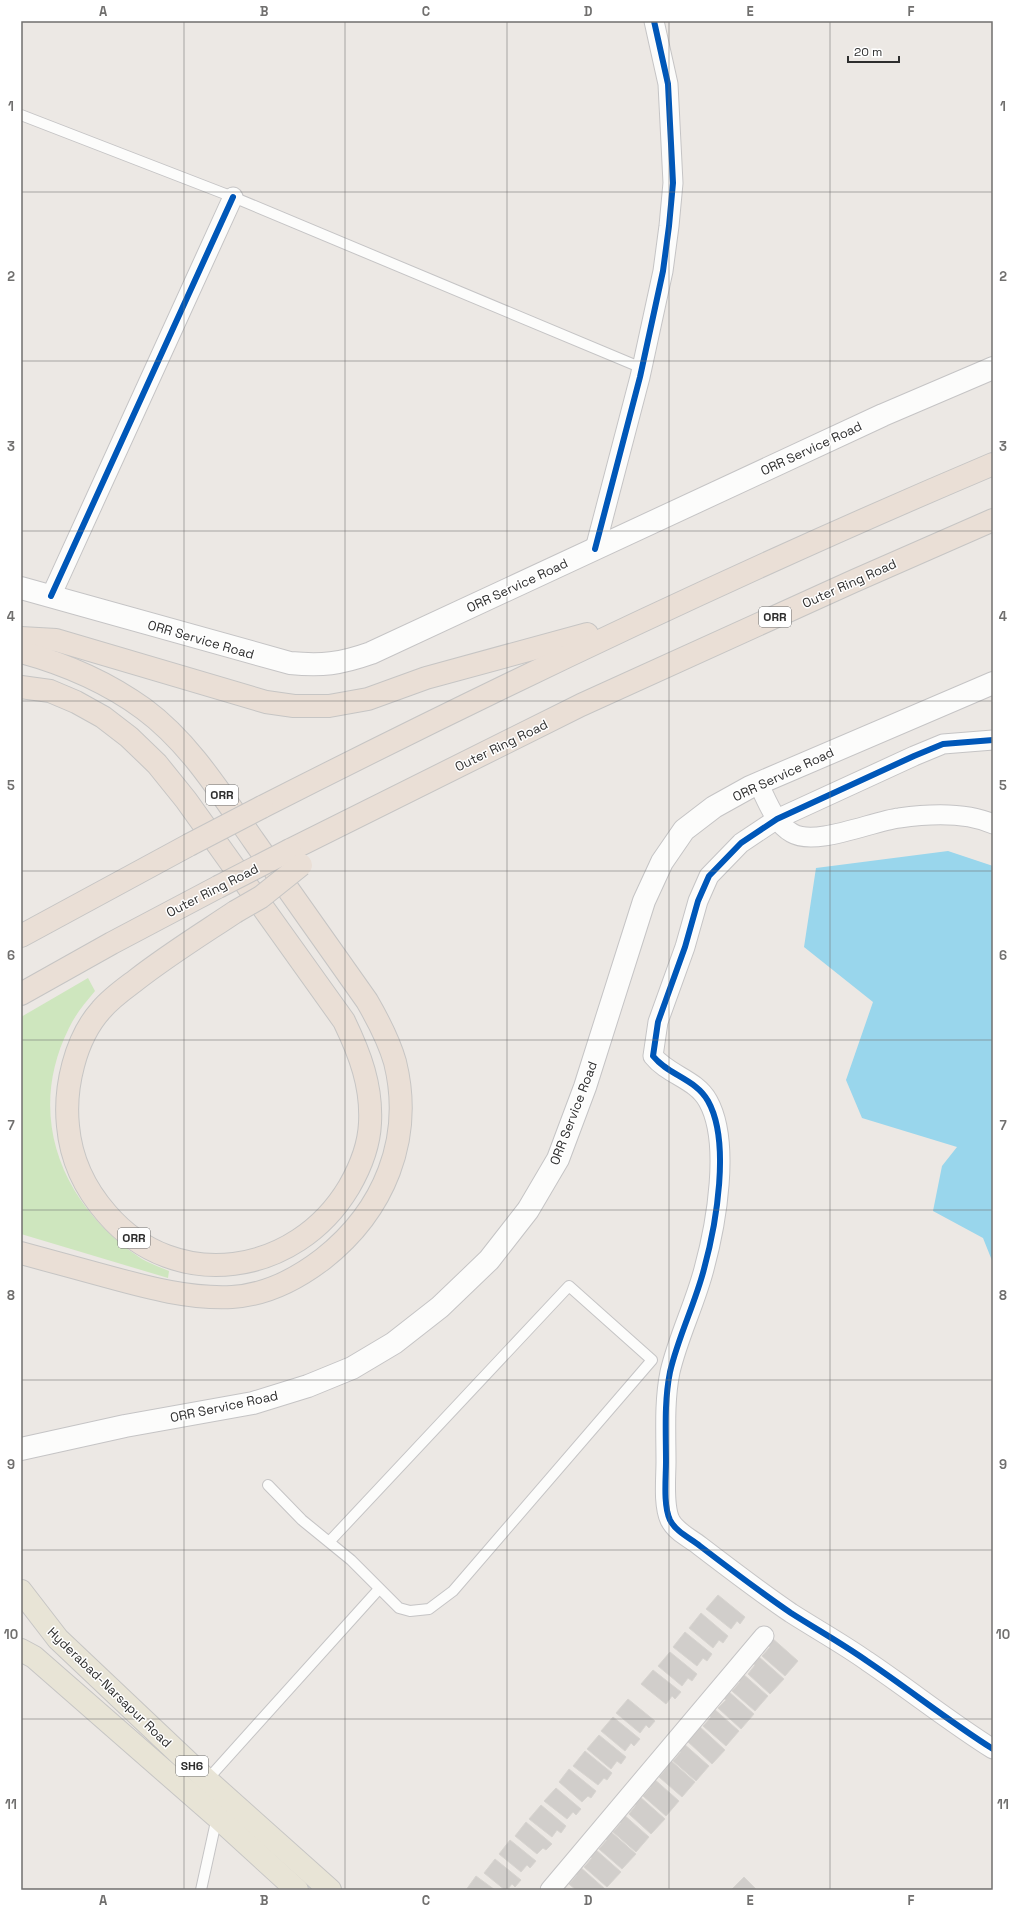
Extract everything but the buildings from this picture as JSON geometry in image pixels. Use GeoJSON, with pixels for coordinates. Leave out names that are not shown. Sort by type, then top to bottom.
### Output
{"type":"FeatureCollection","features":[{"type":"Feature","properties":{"kind":"highway","name":"ORR"},"geometry":{"type":"LineString","coordinates":[[21,936],[189,845],[444,715],[646,618],[812,543],[993,464]]}},
{"type":"Feature","properties":{"kind":"highway","name":"Outer Ring Road"},"geometry":{"type":"LineString","coordinates":[[21,994],[218,887],[296,858],[338,826],[581,705],[854,581],[993,520]]}},
{"type":"Feature","properties":{"kind":"highway"},"geometry":{"type":"LineString","coordinates":[[21,638],[56,640],[266,702],[294,706],[329,706],[368,699],[426,678],[646,618]]}},
{"type":"Feature","properties":{"kind":"highway","name":"ORR"},"geometry":{"type":"LineString","coordinates":[[21,652],[64,665],[104,684],[144,709],[178,739],[211,780],[367,1001],[382,1029],[395,1062],[399,1093],[400,1125],[395,1152],[388,1176],[376,1200],[362,1222],[340,1245],[315,1265],[289,1281],[261,1291],[233,1297],[206,1297],[178,1294],[153,1289],[21,1252]]}},
{"type":"Feature","properties":{"kind":"highway","name":"ORR"},"geometry":{"type":"LineString","coordinates":[[21,688],[50,691],[76,702],[104,718],[130,737],[157,764],[186,800],[344,1021],[357,1048],[366,1075],[370,1099],[370,1125],[365,1152],[355,1177],[341,1200],[324,1220],[303,1237],[279,1252],[251,1262],[222,1266],[192,1263],[164,1256],[139,1243],[115,1223],[95,1200],[79,1172],[70,1143],[67,1115],[69,1084],[79,1049],[87,1030],[100,1010],[155,965],[235,912],[277,886],[296,858]]}},
{"type":"Feature","properties":{"kind":"main road","name":"ORR Service Road"},"geometry":{"type":"LineString","coordinates":[[21,588],[290,663],[318,665],[345,662],[371,653],[883,415],[993,368]]}},
{"type":"Feature","properties":{"kind":"main road","name":"ORR Service Road"},"geometry":{"type":"LineString","coordinates":[[25,1448],[126,1426],[253,1403],[308,1386],[358,1365],[394,1343],[440,1307],[494,1254],[528,1210],[558,1159],[585,1087],[644,900],[662,862],[684,830],[714,807],[758,783],[993,683]]}},
{"type":"Feature","properties":{"kind":"main road","name":"Hyderabad-Narsapur Road"},"geometry":{"type":"LineString","coordinates":[[21,1591],[58,1639],[207,1780],[330,1890]]}},
{"type":"Feature","properties":{"kind":"main road","name":"Hyderabad-Narsapur Road"},"geometry":{"type":"LineString","coordinates":[[21,1650],[34,1657],[217,1817],[297,1890]]}},
{"type":"Feature","properties":{"kind":"street"},"geometry":{"type":"LineString","coordinates":[[595,549],[642,368],[663,271],[673,183],[668,84],[654,21]]}},
{"type":"Feature","properties":{"kind":"street"},"geometry":{"type":"LineString","coordinates":[[51,596],[233,197]]}},
{"type":"Feature","properties":{"kind":"street"},"geometry":{"type":"LineString","coordinates":[[993,740],[944,744],[914,756],[777,820],[741,843],[709,876],[698,901],[685,947],[658,1022],[653,1056],[668,1069],[693,1084],[707,1099],[713,1110],[719,1135],[720,1160],[719,1186],[715,1215],[704,1270],[681,1335],[670,1372],[666,1402],[666,1494],[669,1519],[675,1528],[790,1612],[872,1664],[993,1749]]}},
{"type":"Feature","properties":{"kind":"street"},"geometry":{"type":"LineString","coordinates":[[758,783],[777,820],[793,834],[816,837],[860,829],[898,818],[934,814],[963,817],[993,824]]}},
{"type":"Feature","properties":{"kind":"street"},"geometry":{"type":"LineString","coordinates":[[550,1890],[764,1636]]}},
{"type":"Feature","properties":{"kind":"lane"},"geometry":{"type":"LineString","coordinates":[[21,115],[233,197],[642,368]]}},
{"type":"Feature","properties":{"kind":"lane"},"geometry":{"type":"LineString","coordinates":[[268,1486],[302,1520],[351,1560],[399,1608],[410,1611],[429,1609],[453,1591],[652,1360],[568,1286],[329,1542]]}},
{"type":"Feature","properties":{"kind":"lane"},"geometry":{"type":"LineString","coordinates":[[207,1780],[379,1589]]}},
{"type":"Feature","properties":{"kind":"lane"},"geometry":{"type":"LineString","coordinates":[[201,1890],[217,1817]]}},
{"type":"Feature","properties":{"kind":"green space"},"geometry":{"type":"Polygon","coordinates":[[[88,978],[95,991],[71,1023],[56,1061],[51,1094],[52,1125],[59,1156],[71,1185],[89,1212],[112,1236],[139,1257],[169,1271],[168,1278],[21,1234],[21,1017],[88,978]]]}},
{"type":"Feature","properties":{"kind":"water"},"geometry":{"type":"Polygon","coordinates":[[[948,851],[993,866],[993,1263],[983,1238],[933,1211],[942,1166],[957,1147],[862,1118],[846,1080],[873,1002],[804,947],[816,868],[948,851]]]}},
{"type":"Feature","properties":{"kind":"cycle path"},"geometry":{"type":"LineString","coordinates":[[595,549],[640,377],[663,271],[669,226],[673,183],[668,84],[654,21]]}},
{"type":"Feature","properties":{"kind":"cycle path"},"geometry":{"type":"LineString","coordinates":[[51,596],[233,197]]}},
{"type":"Feature","properties":{"kind":"cycle path"},"geometry":{"type":"LineString","coordinates":[[993,740],[943,744],[777,819],[741,843],[709,876],[698,901],[685,947],[658,1022],[653,1056],[666,1068],[696,1087],[708,1101],[715,1118],[719,1138],[720,1161],[717,1207],[709,1251],[696,1295],[677,1346],[668,1383],[665,1491],[666,1507],[670,1520],[679,1531],[768,1597],[858,1655],[993,1749]]}}]}
